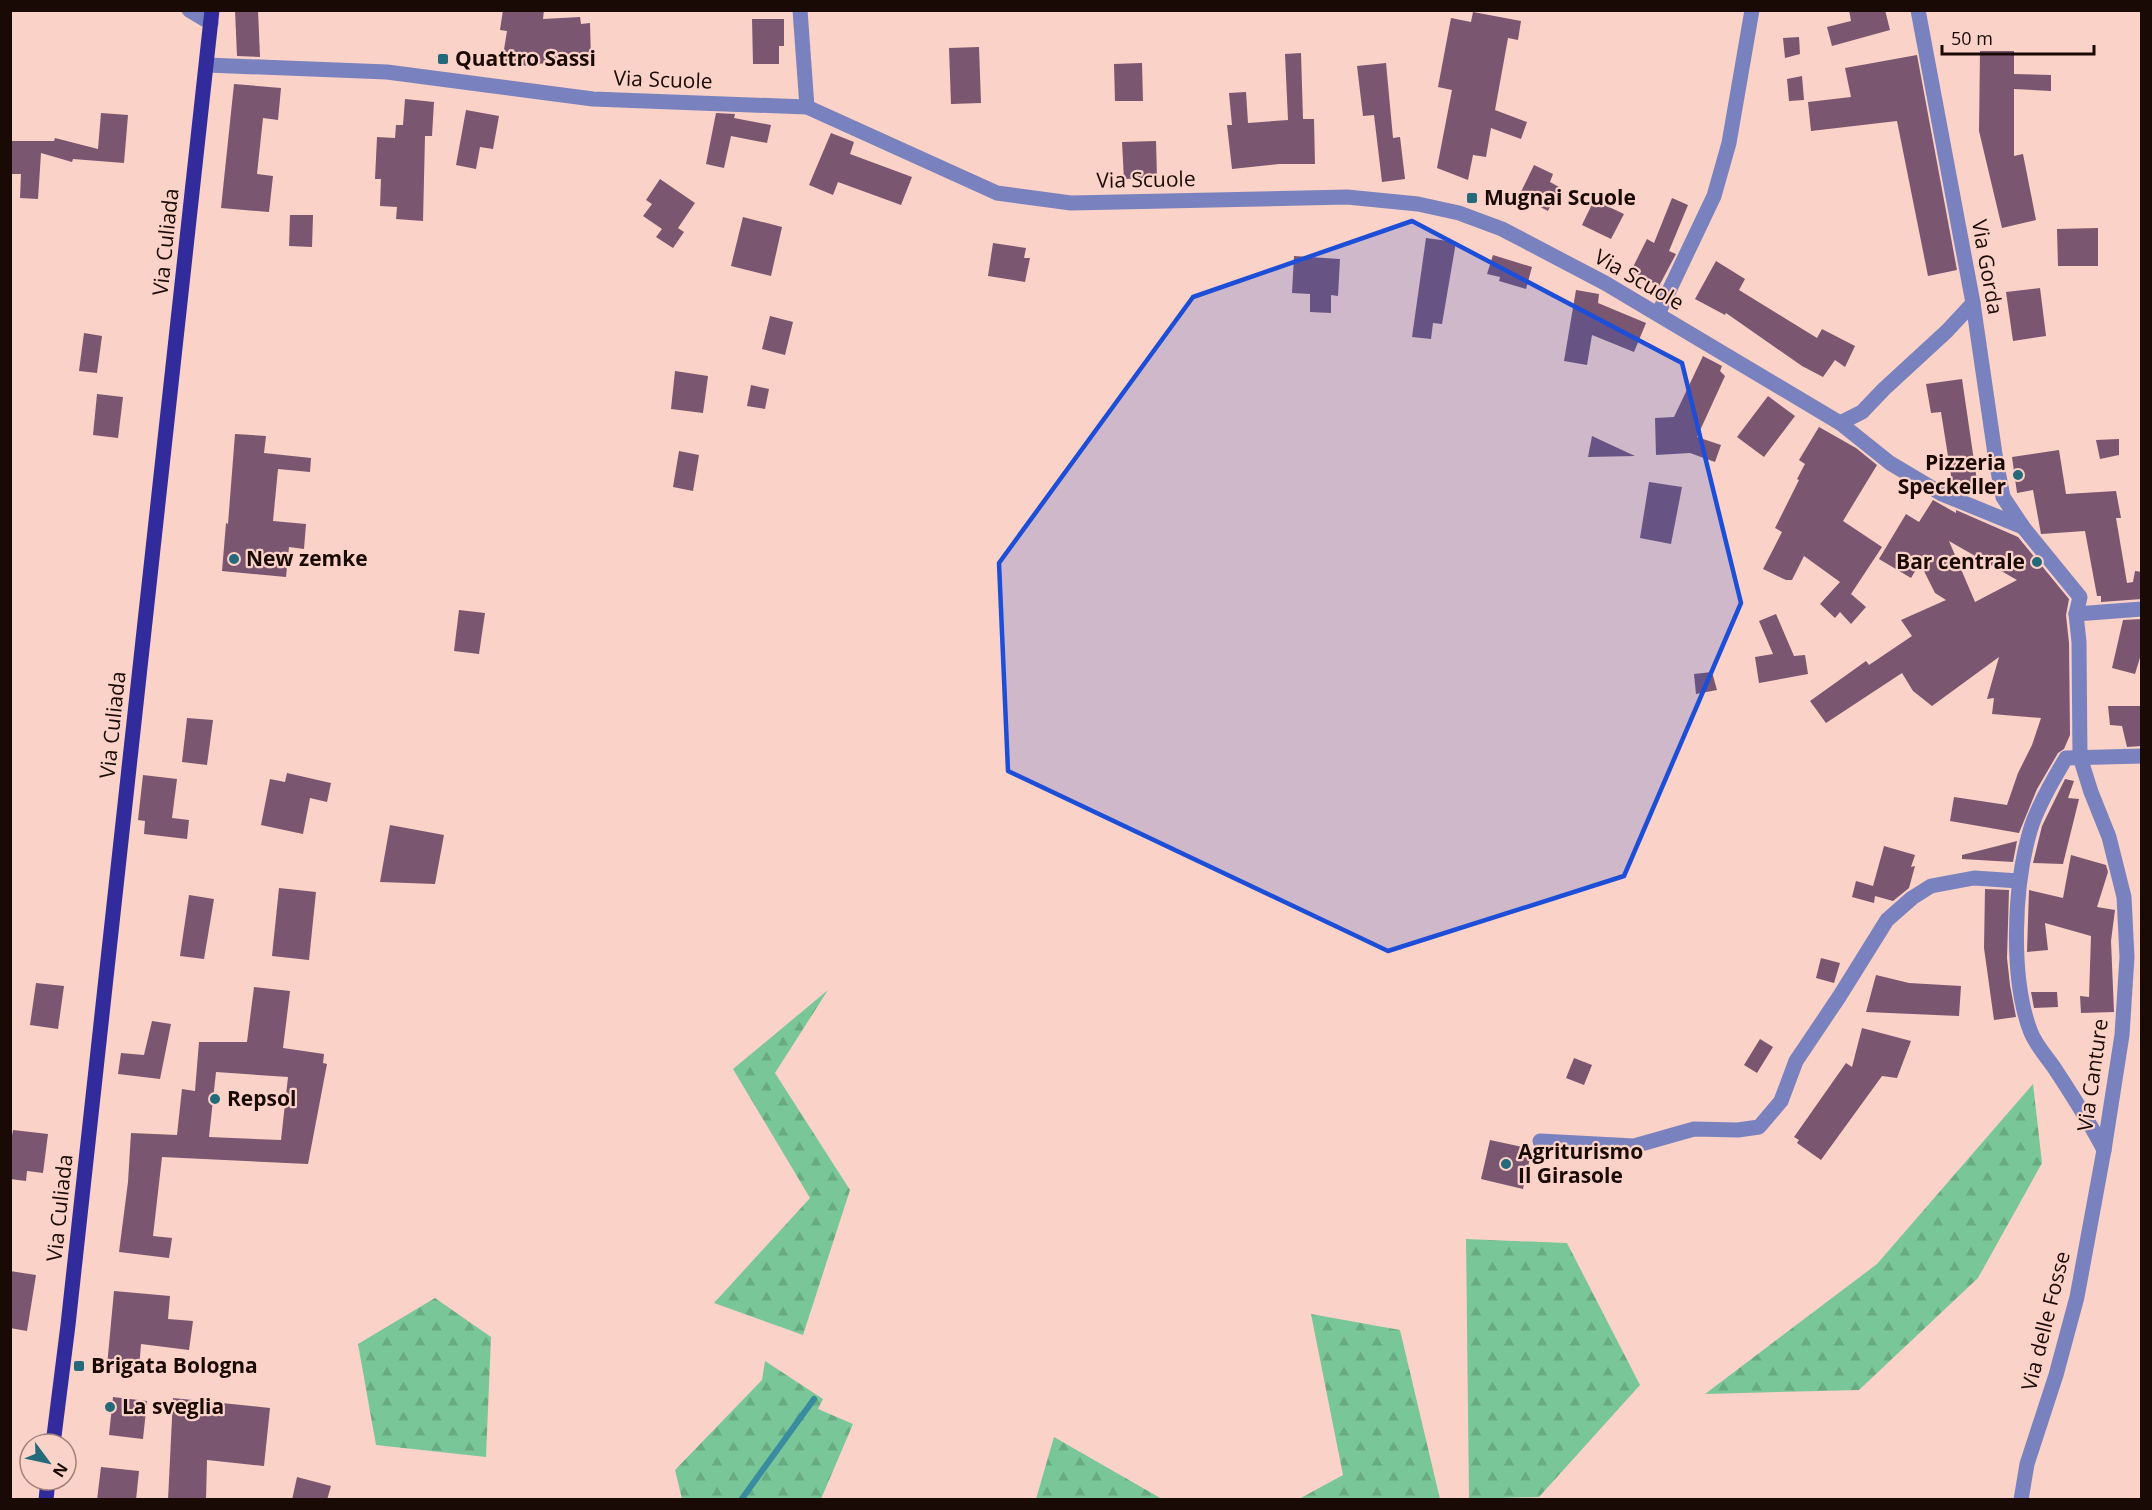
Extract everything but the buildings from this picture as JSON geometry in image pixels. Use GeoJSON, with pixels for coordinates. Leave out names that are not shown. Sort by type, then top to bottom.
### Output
{"type":"FeatureCollection","features":[{"type":"Feature","properties":{"kind":"main road","name":"Via Culiada"},"geometry":{"type":"LineString","coordinates":[[54,1432],[211,17]]}},
{"type":"Feature","properties":{"kind":"street"},"geometry":{"type":"LineString","coordinates":[[189,10],[211,17]]}},
{"type":"Feature","properties":{"kind":"street"},"geometry":{"type":"LineString","coordinates":[[800,10],[807,107]]}},
{"type":"Feature","properties":{"kind":"street"},"geometry":{"type":"LineString","coordinates":[[1658,314],[1714,196],[1729,143],[1752,10]]}},
{"type":"Feature","properties":{"kind":"street","name":"Via Gorda"},"geometry":{"type":"LineString","coordinates":[[1918,10],[1973,303],[2003,497],[2023,527]]}},
{"type":"Feature","properties":{"kind":"street","name":"Via Scuole"},"geometry":{"type":"LineString","coordinates":[[207,65],[387,72],[593,99],[807,107],[997,193],[1071,203],[1347,197],[1418,204],[1459,213],[1502,229],[1605,283],[1840,423],[1890,463],[1942,494],[2023,527]]}},
{"type":"Feature","properties":{"kind":"street"},"geometry":{"type":"LineString","coordinates":[[1840,423],[1862,412],[1973,303]]}},
{"type":"Feature","properties":{"kind":"street","name":"Via Canture"},"geometry":{"type":"LineString","coordinates":[[2023,527],[2080,597],[2076,614],[2079,642],[2080,757],[2109,837],[2124,897],[2127,957],[2122,1035],[2104,1150]]}},
{"type":"Feature","properties":{"kind":"street"},"geometry":{"type":"LineString","coordinates":[[2076,614],[2142,609]]}},
{"type":"Feature","properties":{"kind":"street"},"geometry":{"type":"LineString","coordinates":[[2080,757],[2142,756]]}},
{"type":"Feature","properties":{"kind":"street","name":"Via Canture"},"geometry":{"type":"LineString","coordinates":[[2080,757],[2066,758],[2030,830],[2019,881],[2017,947],[2021,994],[2030,1031],[2084,1112],[2104,1150]]}},
{"type":"Feature","properties":{"kind":"street"},"geometry":{"type":"LineString","coordinates":[[1540,1141],[1634,1146],[1694,1129],[1738,1130],[1759,1127],[1781,1101],[1796,1061],[1887,920],[1931,885],[1974,878],[2019,881]]}},
{"type":"Feature","properties":{"kind":"street","name":"Via delle Fosse"},"geometry":{"type":"LineString","coordinates":[[2021,1500],[2027,1464],[2056,1376],[2077,1297],[2104,1150]]}},
{"type":"Feature","properties":{"kind":"highlighted area"},"geometry":{"type":"Polygon","coordinates":[[[1412,221],[1682,363],[1741,603],[1624,876],[1388,951],[1008,771],[999,563],[1193,297],[1412,221]]]}},
{"type":"Feature","properties":{"kind":"green space"},"geometry":{"type":"Polygon","coordinates":[[[828,990],[775,1073],[850,1190],[803,1335],[714,1303],[810,1198],[733,1069],[828,990]]]}},
{"type":"Feature","properties":{"kind":"green space"},"geometry":{"type":"Polygon","coordinates":[[[2033,1084],[2042,1163],[1978,1278],[1859,1390],[1705,1394],[1877,1264],[2033,1084]]]}},
{"type":"Feature","properties":{"kind":"green space"},"geometry":{"type":"Polygon","coordinates":[[[1466,1239],[1567,1243],[1640,1385],[1539,1497],[1469,1499],[1466,1239]]]}},
{"type":"Feature","properties":{"kind":"green space"},"geometry":{"type":"Polygon","coordinates":[[[435,1298],[491,1337],[486,1457],[376,1445],[358,1344],[435,1298]]]}},
{"type":"Feature","properties":{"kind":"green space"},"geometry":{"type":"Polygon","coordinates":[[[1311,1314],[1400,1330],[1440,1499],[1299,1499],[1343,1475],[1311,1314]]]}},
{"type":"Feature","properties":{"kind":"green space"},"geometry":{"type":"Polygon","coordinates":[[[765,1361],[823,1399],[818,1409],[853,1424],[821,1499],[682,1499],[675,1470],[762,1380],[765,1361]]]}},
{"type":"Feature","properties":{"kind":"green space"},"geometry":{"type":"Polygon","coordinates":[[[1054,1437],[1162,1499],[1036,1499],[1054,1437]]]}},
{"type":"Feature","properties":{"kind":"waterway"},"geometry":{"type":"LineString","coordinates":[[741,1500],[814,1399]]}},
{"type":"Feature","properties":{"kind":"place","name":"Quattro Sassi"},"geometry":{"type":"Point","coordinates":[443,59]}},
{"type":"Feature","properties":{"kind":"place","name":"Mugnai Scuole"},"geometry":{"type":"Point","coordinates":[1472,198]}},
{"type":"Feature","properties":{"kind":"place","name":"Pizzeria Speckeller"},"geometry":{"type":"Point","coordinates":[2018,475]}},
{"type":"Feature","properties":{"kind":"place","name":"New zemke"},"geometry":{"type":"Point","coordinates":[234,559]}},
{"type":"Feature","properties":{"kind":"place","name":"Bar centrale"},"geometry":{"type":"Point","coordinates":[2037,562]}},
{"type":"Feature","properties":{"kind":"place","name":"Repsol"},"geometry":{"type":"Point","coordinates":[215,1099]}},
{"type":"Feature","properties":{"kind":"place","name":"Agriturismo Il Girasole"},"geometry":{"type":"Point","coordinates":[1506,1164]}},
{"type":"Feature","properties":{"kind":"place","name":"Brigata Bologna"},"geometry":{"type":"Point","coordinates":[79,1366]}},
{"type":"Feature","properties":{"kind":"place","name":"La sveglia"},"geometry":{"type":"Point","coordinates":[110,1407]}}]}
